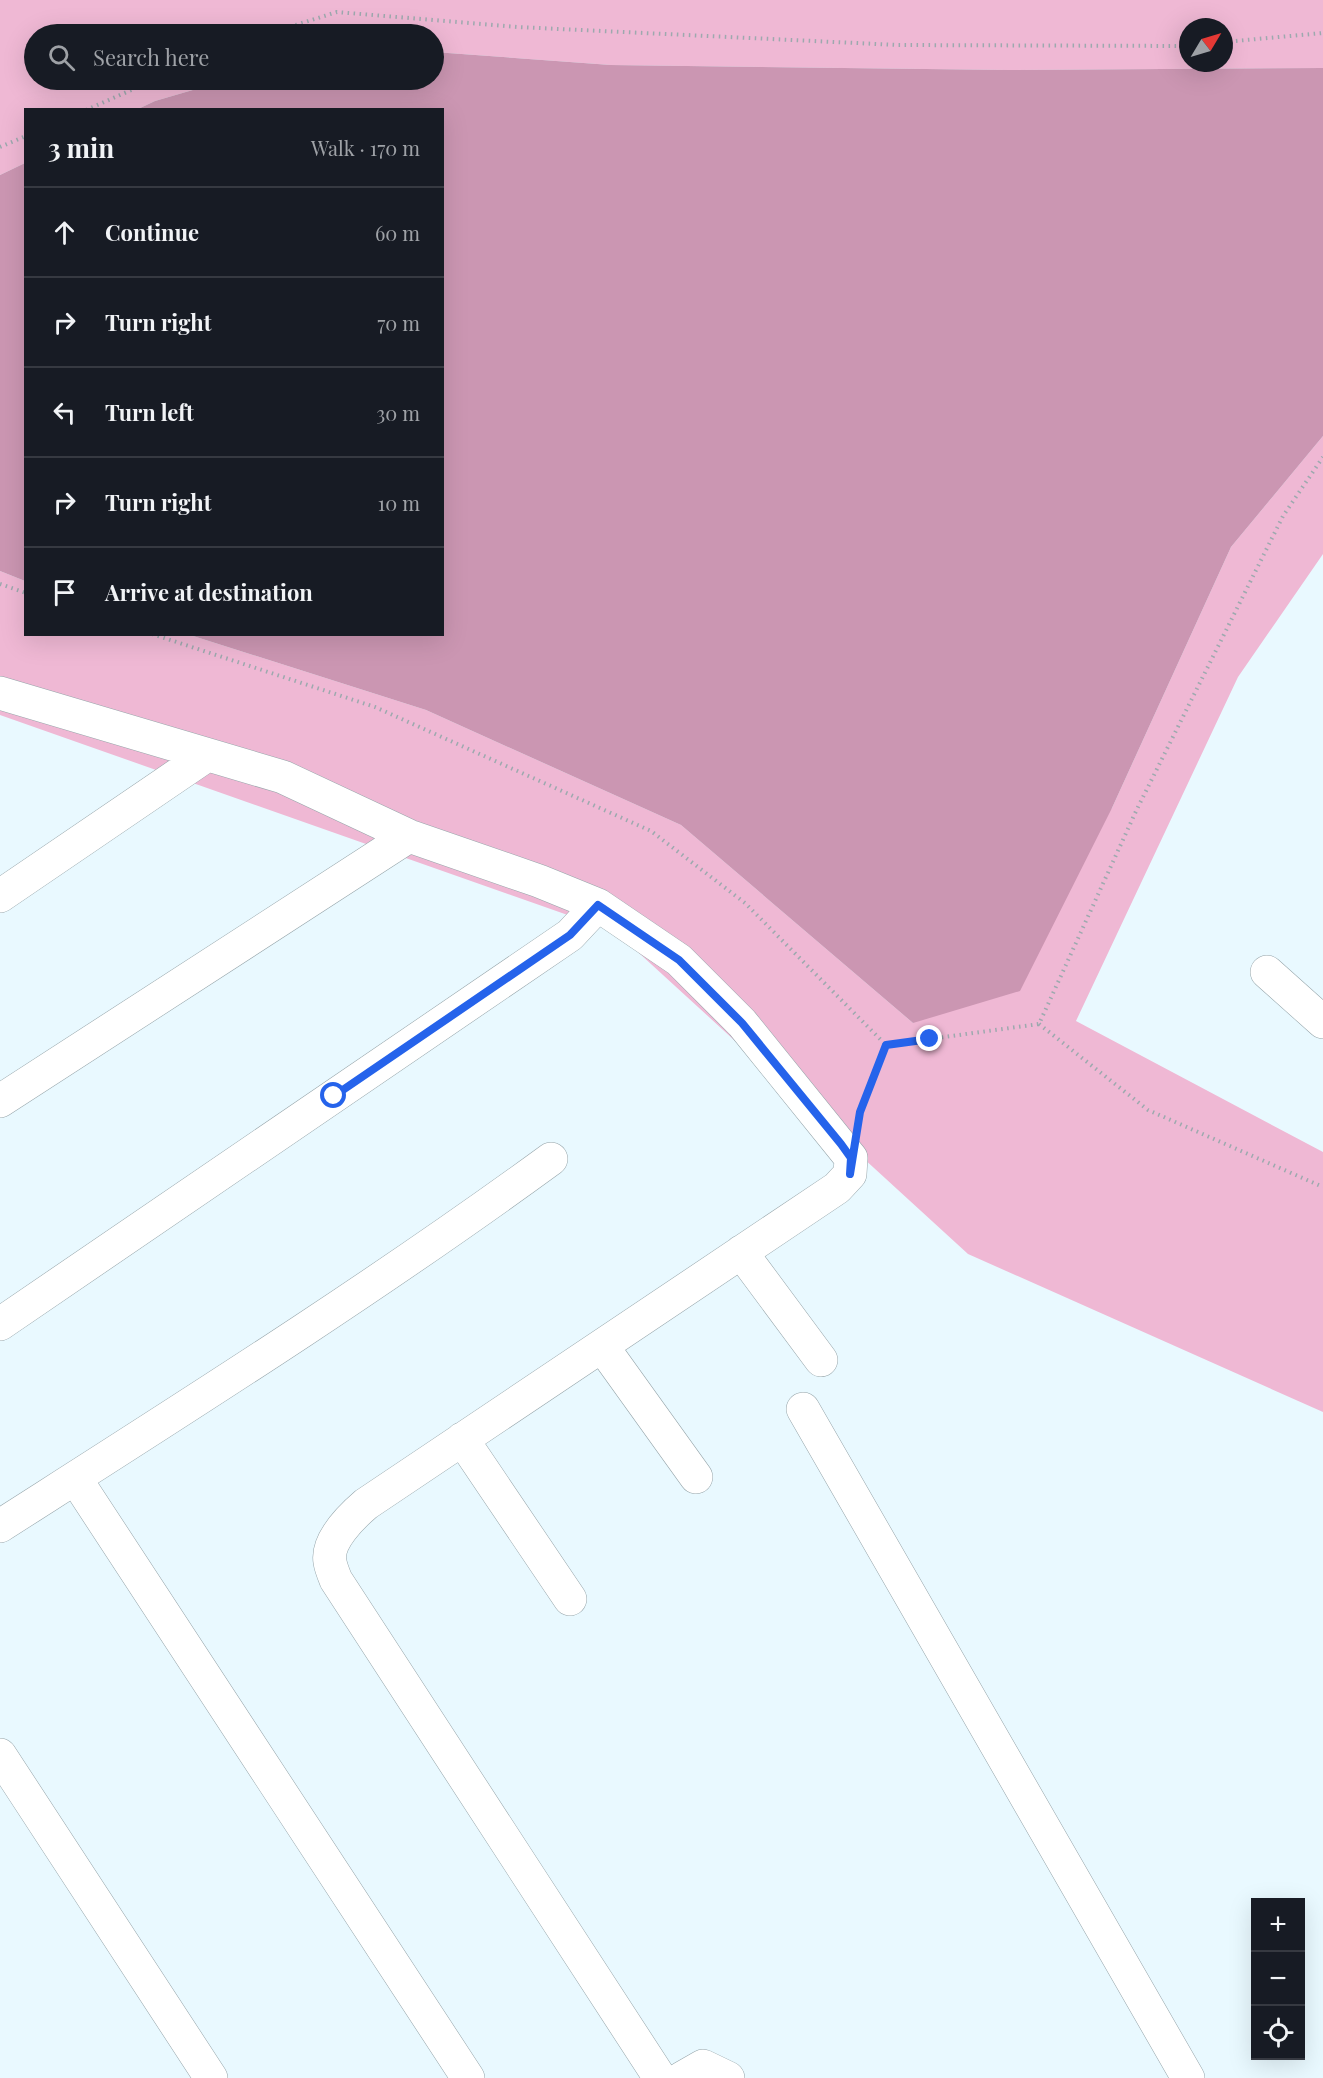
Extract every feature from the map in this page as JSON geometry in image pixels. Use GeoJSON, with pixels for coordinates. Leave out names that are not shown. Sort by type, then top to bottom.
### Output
{"type":"FeatureCollection","features":[{"type":"Feature","properties":{"kind":"street"},"geometry":{"type":"LineString","coordinates":[[0,693],[284,777],[410,836],[539,881],[598,905],[679,960],[742,1023],[851,1158],[850,1174],[837,1188],[366,1504],[346,1521],[334,1542],[329,1560],[336,1580],[660,2078]]}},
{"type":"Feature","properties":{"kind":"street"},"geometry":{"type":"LineString","coordinates":[[0,896],[207,755]]}},
{"type":"Feature","properties":{"kind":"street"},"geometry":{"type":"LineString","coordinates":[[0,1101],[410,836]]}},
{"type":"Feature","properties":{"kind":"street"},"geometry":{"type":"LineString","coordinates":[[0,1324],[570,935],[598,905]]}},
{"type":"Feature","properties":{"kind":"street"},"geometry":{"type":"LineString","coordinates":[[1267,972],[1323,1022]]}},
{"type":"Feature","properties":{"kind":"street"},"geometry":{"type":"LineString","coordinates":[[0,1526],[219,1385],[472,1217],[551,1159]]}},
{"type":"Feature","properties":{"kind":"street"},"geometry":{"type":"LineString","coordinates":[[741,1252],[821,1360]]}},
{"type":"Feature","properties":{"kind":"street"},"geometry":{"type":"LineString","coordinates":[[602,1346],[696,1477]]}},
{"type":"Feature","properties":{"kind":"street"},"geometry":{"type":"LineString","coordinates":[[803,1409],[1188,2078]]}},
{"type":"Feature","properties":{"kind":"street"},"geometry":{"type":"LineString","coordinates":[[462,1439],[570,1599]]}},
{"type":"Feature","properties":{"kind":"street"},"geometry":{"type":"LineString","coordinates":[[75,1478],[468,2078]]}},
{"type":"Feature","properties":{"kind":"street"},"geometry":{"type":"LineString","coordinates":[[0,1755],[211,2078]]}},
{"type":"Feature","properties":{"kind":"street"},"geometry":{"type":"LineString","coordinates":[[681,2078],[702,2066],[728,2078]]}},
{"type":"Feature","properties":{"kind":"path"},"geometry":{"type":"LineString","coordinates":[[299,24],[337,12],[517,27],[898,45],[1179,46]]}},
{"type":"Feature","properties":{"kind":"path"},"geometry":{"type":"LineString","coordinates":[[1233,41],[1323,33]]}},
{"type":"Feature","properties":{"kind":"path"},"geometry":{"type":"LineString","coordinates":[[91,108],[131,90]]}},
{"type":"Feature","properties":{"kind":"path"},"geometry":{"type":"LineString","coordinates":[[0,147],[24,137]]}},
{"type":"Feature","properties":{"kind":"path"},"geometry":{"type":"LineString","coordinates":[[1040,1024],[1137,809],[1283,516],[1323,457]]}},
{"type":"Feature","properties":{"kind":"path"},"geometry":{"type":"LineString","coordinates":[[0,584],[24,592]]}},
{"type":"Feature","properties":{"kind":"path"},"geometry":{"type":"LineString","coordinates":[[158,636],[375,707],[651,831],[745,903],[886,1045]]}},
{"type":"Feature","properties":{"kind":"path"},"geometry":{"type":"LineString","coordinates":[[886,1045],[1040,1024],[1148,1110],[1323,1187]]}},
{"type":"Feature","properties":{"kind":"path"},"geometry":{"type":"LineString","coordinates":[[858,1122],[886,1045]]}},
{"type":"Feature","properties":{"kind":"shaded area"},"geometry":{"type":"Polygon","coordinates":[[[0,0],[1323,0],[1323,68],[1233,69],[1233,18],[1179,18],[1179,69],[1008,70],[611,65],[444,53],[444,24],[24,24],[24,90],[193,90],[155,101],[140,108],[24,108],[24,163],[0,175],[0,0]]]}},
{"type":"Feature","properties":{"kind":"shaded area"},"geometry":{"type":"Polygon","coordinates":[[[444,53],[611,65],[1008,70],[1179,69],[1179,72],[1233,72],[1233,69],[1323,68],[1323,436],[1231,547],[1112,808],[1020,991],[913,1023],[681,825],[426,710],[193,636],[444,636],[444,108],[140,108],[155,101],[193,90],[444,90],[444,53]]]}},
{"type":"Feature","properties":{"kind":"shaded area"},"geometry":{"type":"Polygon","coordinates":[[[24,163],[24,581],[0,571],[0,175],[24,163]]]}},
{"type":"Feature","properties":{"kind":"shaded area"},"geometry":{"type":"Polygon","coordinates":[[[1323,436],[1323,554],[1238,677],[1076,1021],[1323,1152],[1323,1412],[968,1254],[616,932],[0,715],[0,571],[24,581],[24,636],[193,636],[426,710],[681,825],[913,1023],[1112,808],[1231,547],[1323,436]]]}},
{"type":"Feature","properties":{"kind":"route"},"geometry":{"type":"LineString","coordinates":[[334,1096],[570,935],[598,905],[679,960],[742,1023],[841,1144],[851,1158],[850,1174],[860,1112],[886,1045],[930,1039]]}}]}
